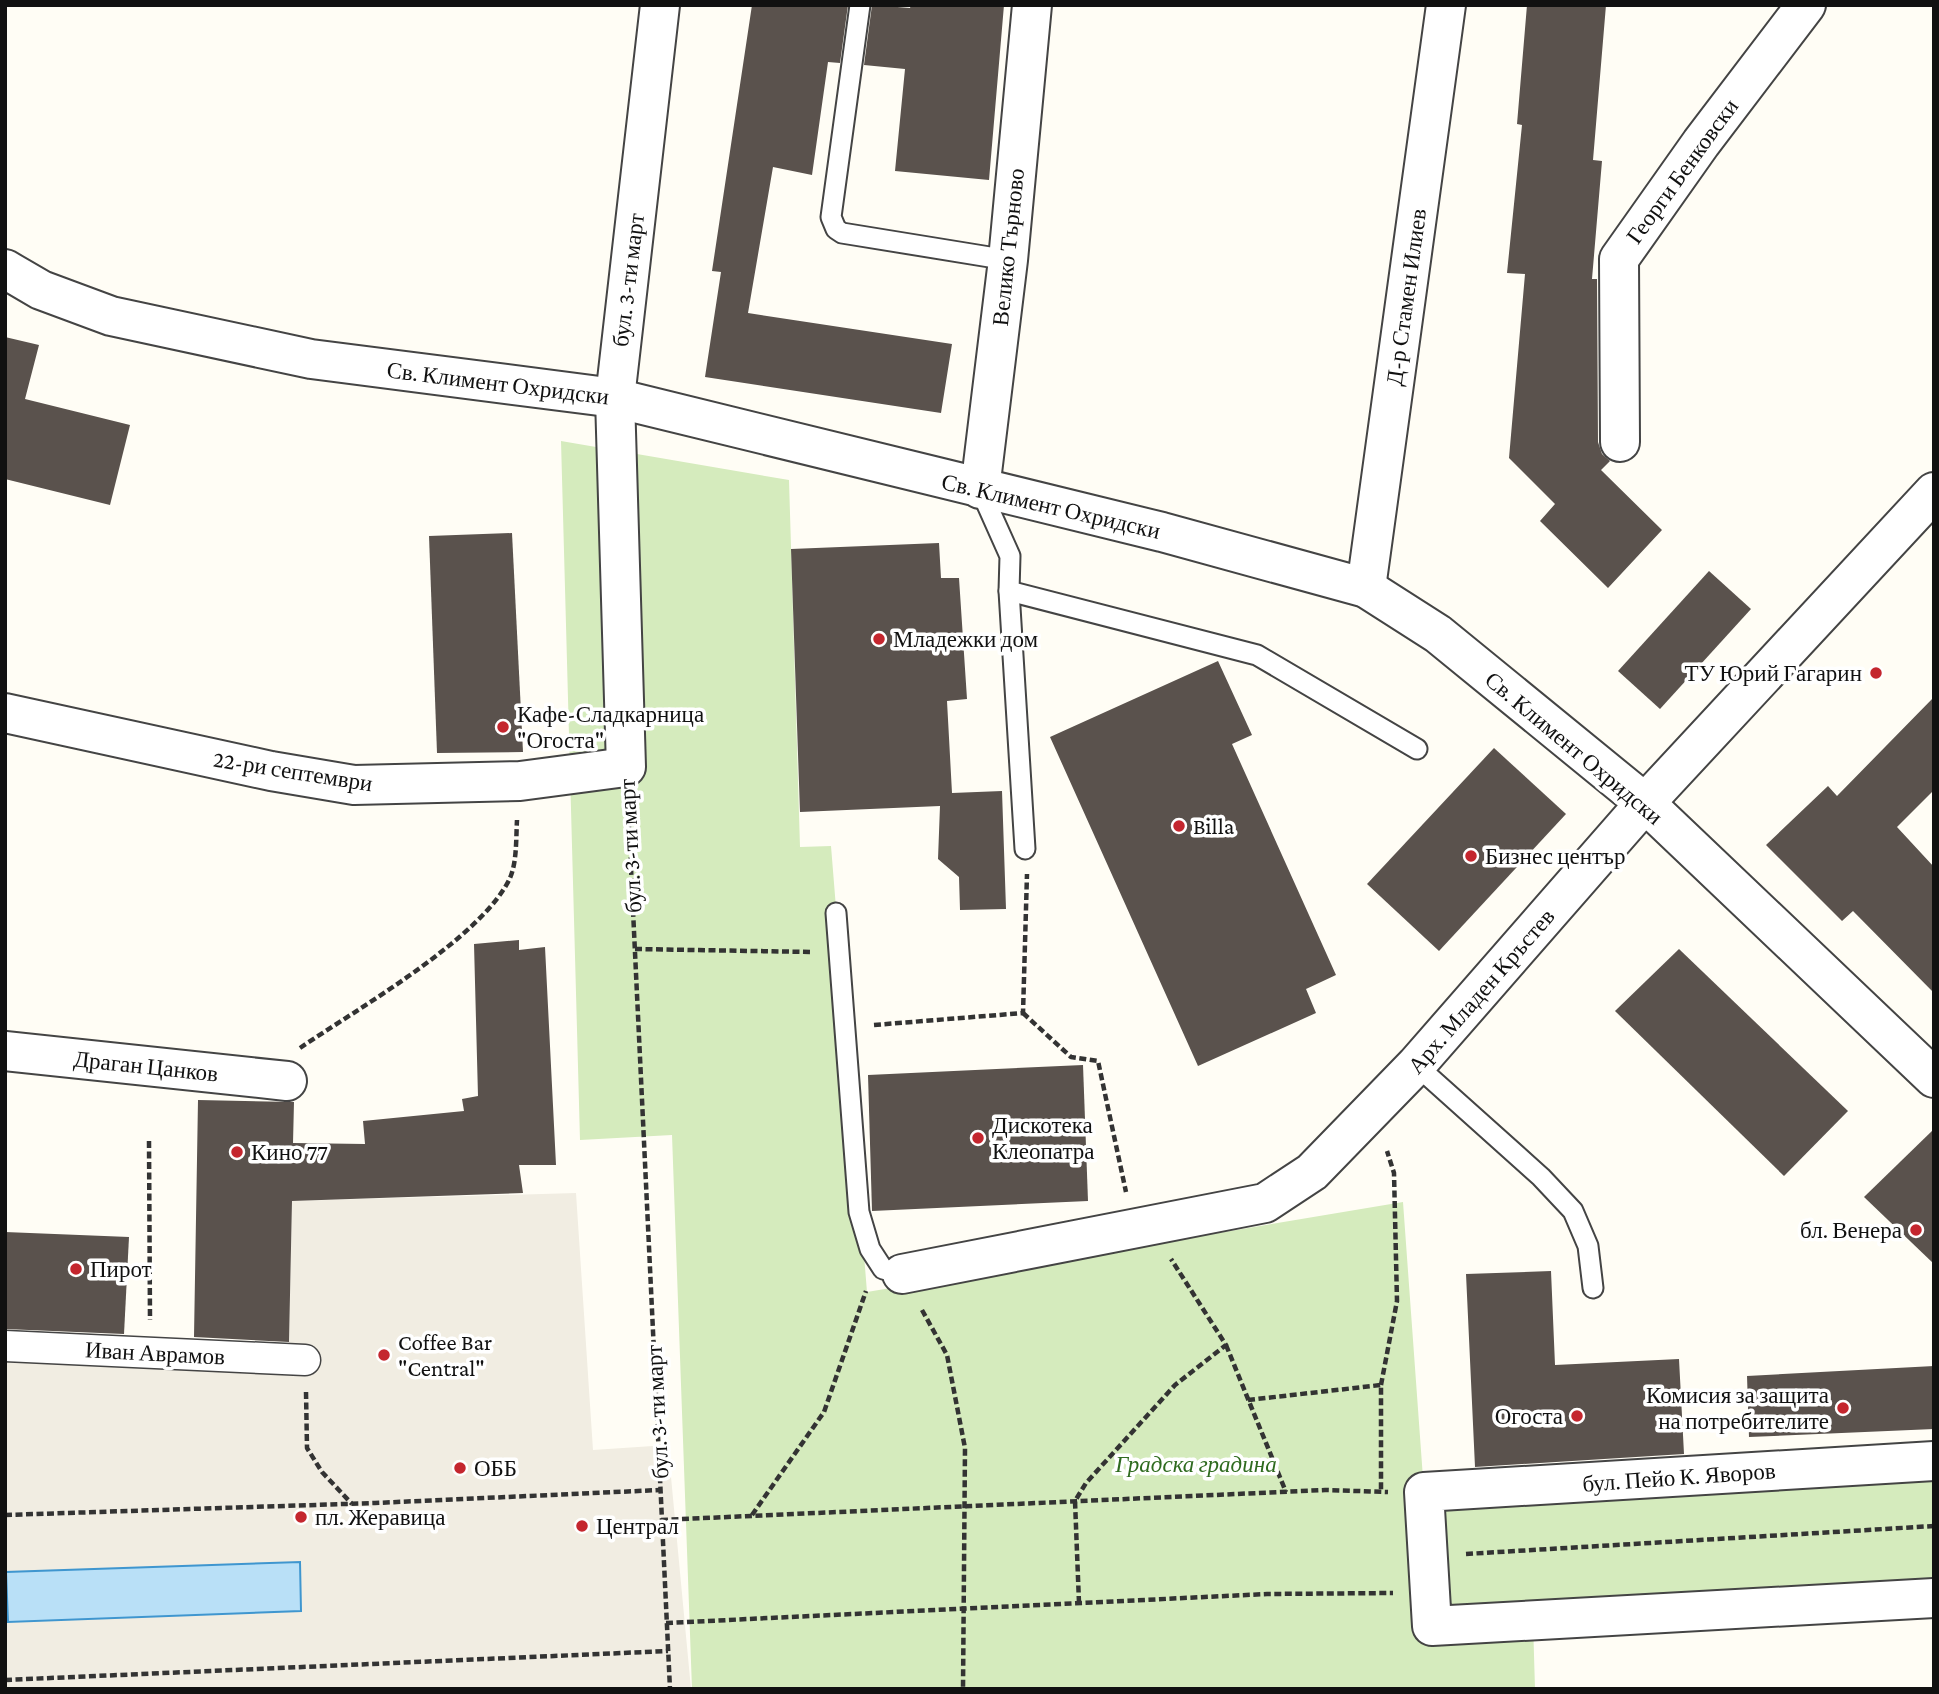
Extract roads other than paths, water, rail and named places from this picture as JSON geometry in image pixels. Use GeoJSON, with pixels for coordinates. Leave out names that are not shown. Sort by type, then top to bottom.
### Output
{"type":"FeatureCollection","features":[{"type":"Feature","properties":{"kind":"street","name":"бул. 3-ти март"},"geometry":{"type":"LineString","coordinates":[[626,767],[615,398],[660,5]]}},
{"type":"Feature","properties":{"kind":"street","name":"Велико Търново"},"geometry":{"type":"LineString","coordinates":[[980,489],[1008,260],[1032,5]]}},
{"type":"Feature","properties":{"kind":"street","name":"Д-р Стамен Илиев"},"geometry":{"type":"LineString","coordinates":[[1366,588],[1446,5]]}},
{"type":"Feature","properties":{"kind":"street","name":"Георги Бенковски"},"geometry":{"type":"LineString","coordinates":[[1620,442],[1619,259],[1701,143],[1806,5]]}},
{"type":"Feature","properties":{"kind":"street","name":"Св. Климент Охридски"},"geometry":{"type":"LineString","coordinates":[[5,269],[41,290],[111,316],[311,359],[615,398],[1162,532],[1366,588],[1438,634],[1645,803],[1934,1078]]}},
{"type":"Feature","properties":{"kind":"street","name":"Арх. Младен Кръстев"},"geometry":{"type":"LineString","coordinates":[[902,1274],[1265,1203],[1312,1172],[1416,1065],[1645,803],[1934,492]]}},
{"type":"Feature","properties":{"kind":"street","name":"22-ри септември"},"geometry":{"type":"LineString","coordinates":[[5,713],[271,771],[354,785],[520,780],[626,767]]}},
{"type":"Feature","properties":{"kind":"street","name":"Драган Цанков"},"geometry":{"type":"LineString","coordinates":[[5,1051],[272,1079]]}},
{"type":"Feature","properties":{"kind":"street","name":"Иван Аврамов"},"geometry":{"type":"LineString","coordinates":[[5,1346],[305,1360]]}},
{"type":"Feature","properties":{"kind":"street","name":"бул. Пейо К. Яворов"},"geometry":{"type":"LineString","coordinates":[[1934,1461],[1424,1492],[1430,1591],[1934,1598]]}},
{"type":"Feature","properties":{"kind":"lane"},"geometry":{"type":"LineString","coordinates":[[860,5],[831,217],[836,229],[842,233],[1008,260]]}},
{"type":"Feature","properties":{"kind":"lane"},"geometry":{"type":"LineString","coordinates":[[980,489],[1010,556],[1009,591],[1025,849]]}},
{"type":"Feature","properties":{"kind":"lane"},"geometry":{"type":"LineString","coordinates":[[1009,591],[1257,655],[1416,750]]}},
{"type":"Feature","properties":{"kind":"lane"},"geometry":{"type":"LineString","coordinates":[[836,913],[859,1212],[870,1249],[883,1269],[902,1274]]}},
{"type":"Feature","properties":{"kind":"lane"},"geometry":{"type":"LineString","coordinates":[[1416,1065],[1541,1177],[1573,1211],[1588,1246],[1593,1288]]}},
{"type":"Feature","properties":{"kind":"water"},"geometry":{"type":"Polygon","coordinates":[[[300,1562],[301,1611],[8,1622],[6,1572],[300,1562]]]}},
{"type":"Feature","properties":{"kind":"place","name":"Младежки дом"},"geometry":{"type":"Point","coordinates":[879,639]}},
{"type":"Feature","properties":{"kind":"place","name":"ТУ Юрий Гагарин"},"geometry":{"type":"Point","coordinates":[1876,673]}},
{"type":"Feature","properties":{"kind":"place","name":"Кафе-Сладкарница \"Огоста\""},"geometry":{"type":"Point","coordinates":[503,727]}},
{"type":"Feature","properties":{"kind":"place","name":"Billa"},"geometry":{"type":"Point","coordinates":[1179,826]}},
{"type":"Feature","properties":{"kind":"place","name":"Бизнес център"},"geometry":{"type":"Point","coordinates":[1471,856]}},
{"type":"Feature","properties":{"kind":"place","name":"Дискотека Клеопатра"},"geometry":{"type":"Point","coordinates":[978,1138]}},
{"type":"Feature","properties":{"kind":"place","name":"Кино 77"},"geometry":{"type":"Point","coordinates":[237,1152]}},
{"type":"Feature","properties":{"kind":"place","name":"бл. Венера"},"geometry":{"type":"Point","coordinates":[1916,1230]}},
{"type":"Feature","properties":{"kind":"place","name":"Пирот"},"geometry":{"type":"Point","coordinates":[76,1269]}},
{"type":"Feature","properties":{"kind":"place","name":"Coffee Bar \"Central\""},"geometry":{"type":"Point","coordinates":[384,1355]}},
{"type":"Feature","properties":{"kind":"place","name":"Комисия за защита на потребителите"},"geometry":{"type":"Point","coordinates":[1843,1408]}},
{"type":"Feature","properties":{"kind":"place","name":"Огоста"},"geometry":{"type":"Point","coordinates":[1577,1416]}},
{"type":"Feature","properties":{"kind":"place","name":"ОББ"},"geometry":{"type":"Point","coordinates":[460,1468]}},
{"type":"Feature","properties":{"kind":"place","name":"пл. Жеравица"},"geometry":{"type":"Point","coordinates":[301,1517]}},
{"type":"Feature","properties":{"kind":"place","name":"Централ"},"geometry":{"type":"Point","coordinates":[582,1526]}},
{"type":"Feature","properties":{"kind":"park label","name":"Градска градина"},"geometry":{"type":"Point","coordinates":[1196,1464]}}]}
